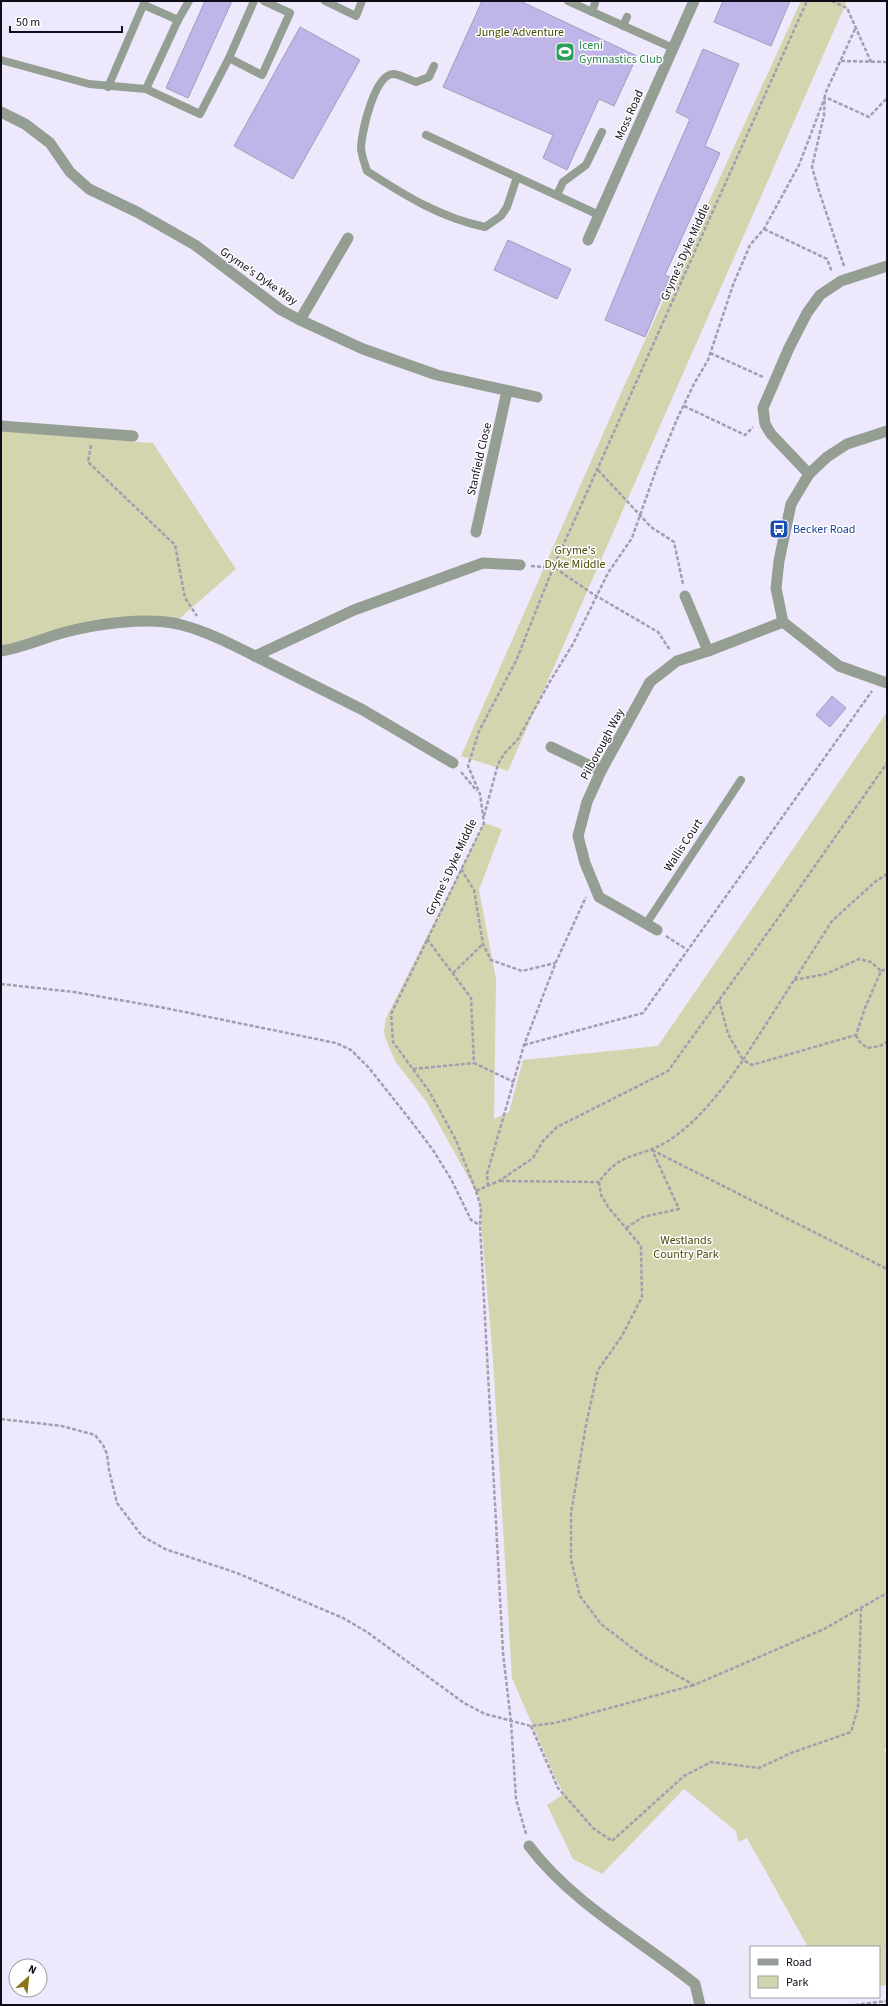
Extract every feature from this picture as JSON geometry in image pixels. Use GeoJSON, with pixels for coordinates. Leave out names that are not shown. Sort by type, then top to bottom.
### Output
{"type":"FeatureCollection","features":[{"type":"Feature","properties":{"kind":"street","name":"Moss Road"},"geometry":{"type":"LineString","coordinates":[[588,240],[694,1]]}},
{"type":"Feature","properties":{"kind":"street","name":"Gryme's Dyke Way"},"geometry":{"type":"LineString","coordinates":[[1,112],[25,124],[50,143],[70,172],[89,189],[137,212],[195,245],[281,310],[363,349],[430,372],[537,397]]}},
{"type":"Feature","properties":{"kind":"street"},"geometry":{"type":"LineString","coordinates":[[300,320],[348,238]]}},
{"type":"Feature","properties":{"kind":"street"},"geometry":{"type":"LineString","coordinates":[[809,474],[771,434],[766,424],[763,408],[807,313],[820,295],[848,278],[887,266]]}},
{"type":"Feature","properties":{"kind":"street","name":"Stanfield Close"},"geometry":{"type":"LineString","coordinates":[[476,532],[507,391]]}},
{"type":"Feature","properties":{"kind":"street"},"geometry":{"type":"LineString","coordinates":[[1,426],[133,436]]}},
{"type":"Feature","properties":{"kind":"street"},"geometry":{"type":"LineString","coordinates":[[883,682],[839,666],[783,622],[776,588],[779,561],[791,504],[809,474],[827,457],[847,444],[887,431]]}},
{"type":"Feature","properties":{"kind":"street"},"geometry":{"type":"LineString","coordinates":[[255,656],[354,610],[483,563],[520,565]]}},
{"type":"Feature","properties":{"kind":"street"},"geometry":{"type":"LineString","coordinates":[[686,596],[708,651]]}},
{"type":"Feature","properties":{"kind":"street"},"geometry":{"type":"LineString","coordinates":[[1,651],[18,648],[63,633],[126,622],[180,624],[210,634],[363,710],[454,763]]}},
{"type":"Feature","properties":{"kind":"street","name":"Pilborough Way"},"geometry":{"type":"LineString","coordinates":[[657,930],[599,897],[585,863],[578,836],[587,802],[601,770],[650,682],[677,660],[708,651],[783,622]]}},
{"type":"Feature","properties":{"kind":"street"},"geometry":{"type":"LineString","coordinates":[[552,747],[601,770]]}},
{"type":"Feature","properties":{"kind":"street"},"geometry":{"type":"LineString","coordinates":[[529,1846],[551,1874],[597,1913],[637,1940],[696,1984],[700,2005]]}},
{"type":"Feature","properties":{"kind":"lane"},"geometry":{"type":"LineString","coordinates":[[146,89],[178,20],[189,1]]}},
{"type":"Feature","properties":{"kind":"lane"},"geometry":{"type":"LineString","coordinates":[[1,60],[89,84],[108,87],[146,89],[200,114],[229,58],[254,1]]}},
{"type":"Feature","properties":{"kind":"lane"},"geometry":{"type":"LineString","coordinates":[[229,58],[262,75],[290,13],[264,1]]}},
{"type":"Feature","properties":{"kind":"lane"},"geometry":{"type":"LineString","coordinates":[[325,1],[356,16],[362,1]]}},
{"type":"Feature","properties":{"kind":"lane"},"geometry":{"type":"LineString","coordinates":[[568,1],[673,48]]}},
{"type":"Feature","properties":{"kind":"lane"},"geometry":{"type":"LineString","coordinates":[[108,87],[145,3],[178,20]]}},
{"type":"Feature","properties":{"kind":"lane"},"geometry":{"type":"LineString","coordinates":[[592,12],[595,3]]}},
{"type":"Feature","properties":{"kind":"lane"},"geometry":{"type":"LineString","coordinates":[[623,26],[627,17]]}},
{"type":"Feature","properties":{"kind":"lane"},"geometry":{"type":"LineString","coordinates":[[434,66],[429,77],[416,82],[393,74],[385,77],[374,95],[363,125],[361,149],[367,171],[427,207],[462,222],[485,228],[501,216],[507,207],[517,177]]}},
{"type":"Feature","properties":{"kind":"lane"},"geometry":{"type":"LineString","coordinates":[[557,195],[563,182],[586,165],[602,132]]}},
{"type":"Feature","properties":{"kind":"lane"},"geometry":{"type":"LineString","coordinates":[[426,134],[599,215]]}},
{"type":"Feature","properties":{"kind":"lane","name":"Wallis Court"},"geometry":{"type":"LineString","coordinates":[[646,924],[741,780]]}},
{"type":"Feature","properties":{"kind":"path","name":"Gryme's Dyke Middle"},"geometry":{"type":"LineString","coordinates":[[413,1069],[394,1042],[391,1014],[484,823],[480,794],[468,766],[479,732],[516,662],[553,568],[807,1]]}},
{"type":"Feature","properties":{"kind":"path"},"geometry":{"type":"LineString","coordinates":[[832,1],[847,8],[871,62]]}},
{"type":"Feature","properties":{"kind":"path"},"geometry":{"type":"LineString","coordinates":[[484,819],[498,764],[518,740],[549,684],[574,644],[608,573],[632,538],[656,470],[684,406],[710,353],[733,285],[750,245],[764,229],[799,165],[825,97],[856,27]]}},
{"type":"Feature","properties":{"kind":"path"},"geometry":{"type":"LineString","coordinates":[[841,61],[887,62]]}},
{"type":"Feature","properties":{"kind":"path"},"geometry":{"type":"LineString","coordinates":[[825,97],[869,118],[887,98]]}},
{"type":"Feature","properties":{"kind":"path"},"geometry":{"type":"LineString","coordinates":[[825,97],[824,115],[812,167],[848,278]]}},
{"type":"Feature","properties":{"kind":"path"},"geometry":{"type":"LineString","coordinates":[[764,229],[827,259],[837,284]]}},
{"type":"Feature","properties":{"kind":"path"},"geometry":{"type":"LineString","coordinates":[[710,353],[774,382]]}},
{"type":"Feature","properties":{"kind":"path"},"geometry":{"type":"LineString","coordinates":[[684,406],[745,435],[764,416]]}},
{"type":"Feature","properties":{"kind":"path"},"geometry":{"type":"LineString","coordinates":[[93,433],[88,462],[175,545],[185,598],[210,634]]}},
{"type":"Feature","properties":{"kind":"path"},"geometry":{"type":"LineString","coordinates":[[598,470],[650,527],[674,542],[686,596]]}},
{"type":"Feature","properties":{"kind":"path"},"geometry":{"type":"LineString","coordinates":[[520,565],[553,568],[658,632],[677,660]]}},
{"type":"Feature","properties":{"kind":"path"},"geometry":{"type":"LineString","coordinates":[[524,1045],[642,1013],[686,950],[883,682]]}},
{"type":"Feature","properties":{"kind":"path"},"geometry":{"type":"LineString","coordinates":[[454,763],[480,794]]}},
{"type":"Feature","properties":{"kind":"path"},"geometry":{"type":"LineString","coordinates":[[476,1191],[499,1181],[533,1158],[543,1141],[557,1127],[668,1071],[887,763]]}},
{"type":"Feature","properties":{"kind":"path"},"geometry":{"type":"LineString","coordinates":[[461,870],[474,890],[483,944],[492,960],[522,971],[556,962]]}},
{"type":"Feature","properties":{"kind":"path"},"geometry":{"type":"LineString","coordinates":[[694,1685],[644,1658],[601,1624],[580,1596],[571,1560],[571,1513],[586,1425],[598,1370],[622,1336],[642,1296],[641,1246],[608,1207],[601,1195],[599,1182],[608,1169],[623,1158],[652,1150],[668,1141],[697,1116],[719,1093],[743,1060],[832,921],[876,881],[887,874]]}},
{"type":"Feature","properties":{"kind":"path"},"geometry":{"type":"LineString","coordinates":[[488,1186],[487,1174],[524,1045],[556,962],[592,882]]}},
{"type":"Feature","properties":{"kind":"path"},"geometry":{"type":"LineString","coordinates":[[657,930],[686,950]]}},
{"type":"Feature","properties":{"kind":"path"},"geometry":{"type":"LineString","coordinates":[[427,939],[472,998],[474,1063]]}},
{"type":"Feature","properties":{"kind":"path"},"geometry":{"type":"LineString","coordinates":[[453,973],[483,944]]}},
{"type":"Feature","properties":{"kind":"path"},"geometry":{"type":"LineString","coordinates":[[794,980],[826,974],[859,959],[871,962],[881,971]]}},
{"type":"Feature","properties":{"kind":"path"},"geometry":{"type":"LineString","coordinates":[[887,969],[881,971],[865,1008],[856,1035],[859,1041],[867,1048],[880,1046],[887,1042]]}},
{"type":"Feature","properties":{"kind":"path"},"geometry":{"type":"LineString","coordinates":[[1,984],[8,983],[81,993],[336,1043],[351,1050],[368,1068],[433,1150],[451,1179],[471,1220],[480,1225]]}},
{"type":"Feature","properties":{"kind":"path"},"geometry":{"type":"LineString","coordinates":[[719,1000],[728,1034],[743,1060],[752,1064],[856,1035]]}},
{"type":"Feature","properties":{"kind":"path"},"geometry":{"type":"LineString","coordinates":[[413,1069],[474,1063],[514,1082]]}},
{"type":"Feature","properties":{"kind":"path"},"geometry":{"type":"LineString","coordinates":[[413,1069],[429,1091],[456,1140],[481,1208],[480,1225],[503,1653],[511,1722],[516,1799],[529,1846]]}},
{"type":"Feature","properties":{"kind":"path"},"geometry":{"type":"LineString","coordinates":[[626,1228],[643,1217],[679,1209],[652,1150]]}},
{"type":"Feature","properties":{"kind":"path"},"geometry":{"type":"LineString","coordinates":[[652,1150],[887,1269]]}},
{"type":"Feature","properties":{"kind":"path"},"geometry":{"type":"LineString","coordinates":[[499,1181],[599,1182]]}},
{"type":"Feature","properties":{"kind":"path"},"geometry":{"type":"LineString","coordinates":[[1,1419],[62,1426],[95,1435],[103,1445],[107,1454],[109,1470],[117,1503],[142,1536],[165,1548],[236,1573],[343,1618],[367,1632],[464,1703],[484,1714],[531,1726],[556,1722],[694,1685],[824,1629],[887,1594]]}},
{"type":"Feature","properties":{"kind":"path"},"geometry":{"type":"LineString","coordinates":[[531,1726],[558,1788],[592,1828],[612,1841],[684,1776],[710,1762],[759,1768],[791,1753],[850,1732],[858,1708],[861,1608]]}},
{"type":"Feature","properties":{"kind":"path"},"geometry":{"type":"LineString","coordinates":[[855,2005],[887,2001]]}},
{"type":"Feature","properties":{"kind":"green space","name":"Gryme's Dyke Middle"},"geometry":{"type":"Polygon","coordinates":[[[801,1],[847,1],[508,771],[461,756],[625,384],[801,1]]]}},
{"type":"Feature","properties":{"kind":"green space"},"geometry":{"type":"Polygon","coordinates":[[[1,431],[153,443],[236,569],[179,619],[149,617],[1,651],[1,431]]]}},
{"type":"Feature","properties":{"kind":"green space","name":"Westlands Country Park"},"geometry":{"type":"Polygon","coordinates":[[[887,712],[887,1748],[884,1749],[887,1754],[887,1985],[880,1986],[880,1946],[807,1946],[747,1838],[738,1842],[736,1831],[684,1789],[602,1874],[573,1859],[547,1805],[564,1794],[554,1775],[512,1678],[493,1360],[479,1197],[426,1101],[395,1061],[385,1037],[384,1030],[386,1018],[484,823],[502,829],[479,890],[496,979],[494,1119],[509,1112],[523,1060],[658,1046],[887,712]]]}},
{"type":"Feature","properties":{"kind":"building"},"geometry":{"type":"Polygon","coordinates":[[[205,1],[232,1],[188,98],[166,88],[205,1]]]}},
{"type":"Feature","properties":{"kind":"building"},"geometry":{"type":"Polygon","coordinates":[[[482,1],[520,1],[637,56],[614,106],[599,99],[567,170],[543,158],[553,135],[443,87],[482,1]]]}},
{"type":"Feature","properties":{"kind":"building"},"geometry":{"type":"Polygon","coordinates":[[[723,1],[790,1],[771,46],[714,22],[723,1]]]}},
{"type":"Feature","properties":{"kind":"building"},"geometry":{"type":"Polygon","coordinates":[[[300,27],[360,60],[293,179],[234,146],[300,27]]]}},
{"type":"Feature","properties":{"kind":"building"},"geometry":{"type":"Polygon","coordinates":[[[703,49],[739,64],[705,146],[720,153],[665,275],[670,277],[645,337],[605,320],[654,201],[690,119],[676,112],[703,49]]]}},
{"type":"Feature","properties":{"kind":"building"},"geometry":{"type":"Polygon","coordinates":[[[508,240],[571,269],[557,299],[494,270],[508,240]]]}},
{"type":"Feature","properties":{"kind":"building"},"geometry":{"type":"Polygon","coordinates":[[[832,696],[846,708],[830,727],[816,715],[832,696]]]}},
{"type":"Feature","properties":{"kind":"place","name":"Iceni Gymnastics Club"},"geometry":{"type":"Point","coordinates":[565,52]}},
{"type":"Feature","properties":{"kind":"place","name":"Becker Road"},"geometry":{"type":"Point","coordinates":[779,529]}},
{"type":"Feature","properties":{"kind":"park label","name":"Jungle Adventure"},"geometry":{"type":"Point","coordinates":[520,32]}}]}
